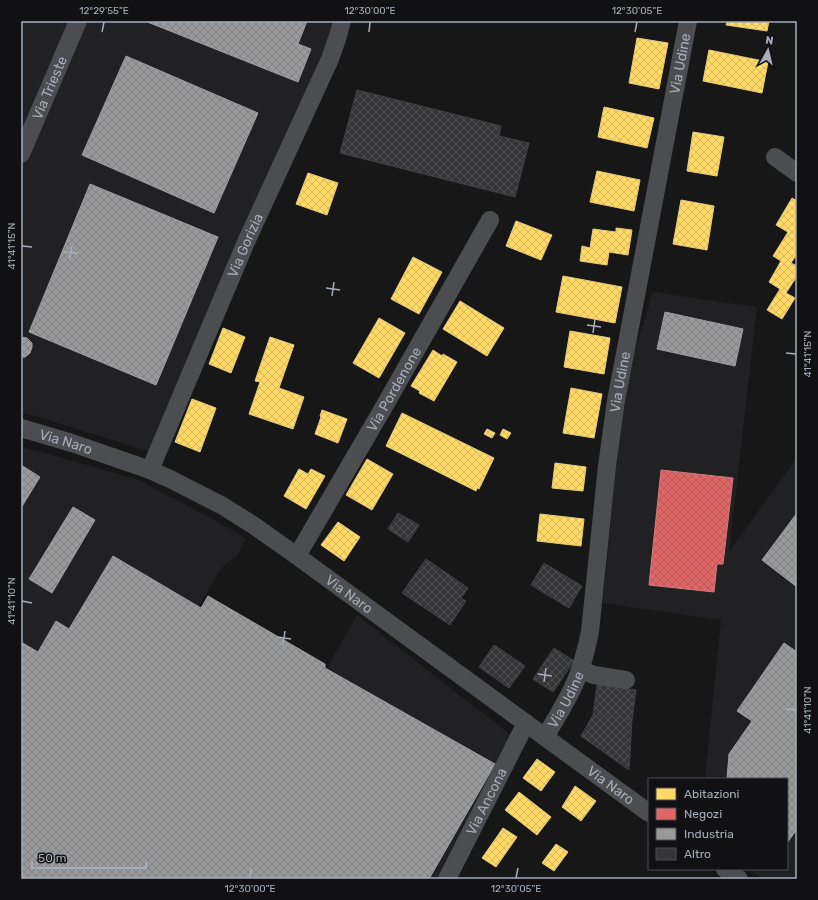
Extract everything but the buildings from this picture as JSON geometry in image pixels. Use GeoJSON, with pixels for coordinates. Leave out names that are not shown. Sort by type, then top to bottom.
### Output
{"type":"FeatureCollection","features":[{"type":"Feature","properties":{"kind":"street","name":"Via Trieste"},"geometry":{"type":"LineString","coordinates":[[21,154],[78,21]]}},
{"type":"Feature","properties":{"kind":"street","name":"Via Gorizia"},"geometry":{"type":"LineString","coordinates":[[150,470],[246,242],[330,59],[342,21]]}},
{"type":"Feature","properties":{"kind":"street","name":"Via Udine"},"geometry":{"type":"LineString","coordinates":[[545,736],[574,687],[590,632],[606,466],[616,401],[688,21]]}},
{"type":"Feature","properties":{"kind":"street"},"geometry":{"type":"LineString","coordinates":[[775,156],[797,173]]}},
{"type":"Feature","properties":{"kind":"street","name":"Via Pordenone"},"geometry":{"type":"LineString","coordinates":[[297,556],[490,220]]}},
{"type":"Feature","properties":{"kind":"street","name":"Via Naro"},"geometry":{"type":"LineString","coordinates":[[21,428],[72,443],[150,470],[223,506],[297,556],[648,812]]}},
{"type":"Feature","properties":{"kind":"street"},"geometry":{"type":"LineString","coordinates":[[580,670],[594,675],[626,680]]}},
{"type":"Feature","properties":{"kind":"street","name":"Via Ancona"},"geometry":{"type":"LineString","coordinates":[[447,879],[526,723]]}},
{"type":"Feature","properties":{"kind":"street"},"geometry":{"type":"LineString","coordinates":[[726,870],[739,879]]}},
{"type":"Feature","properties":{"kind":"shaded area"},"geometry":{"type":"Polygon","coordinates":[[[21,21],[332,21],[326,50],[154,453],[29,414],[21,413],[21,21]]]}},
{"type":"Feature","properties":{"kind":"shaded area"},"geometry":{"type":"Polygon","coordinates":[[[653,292],[757,307],[729,552],[797,457],[797,879],[762,879],[749,870],[788,870],[788,778],[705,778],[721,620],[603,603],[617,454],[632,359],[653,292]]]}},
{"type":"Feature","properties":{"kind":"shaded area"},"geometry":{"type":"Polygon","coordinates":[[[21,447],[139,480],[233,530],[246,539],[237,556],[226,563],[218,573],[44,879],[21,879],[21,447]]]}},
{"type":"Feature","properties":{"kind":"shaded area"},"geometry":{"type":"Polygon","coordinates":[[[357,615],[516,739],[437,879],[207,879],[357,615]]]}}]}
